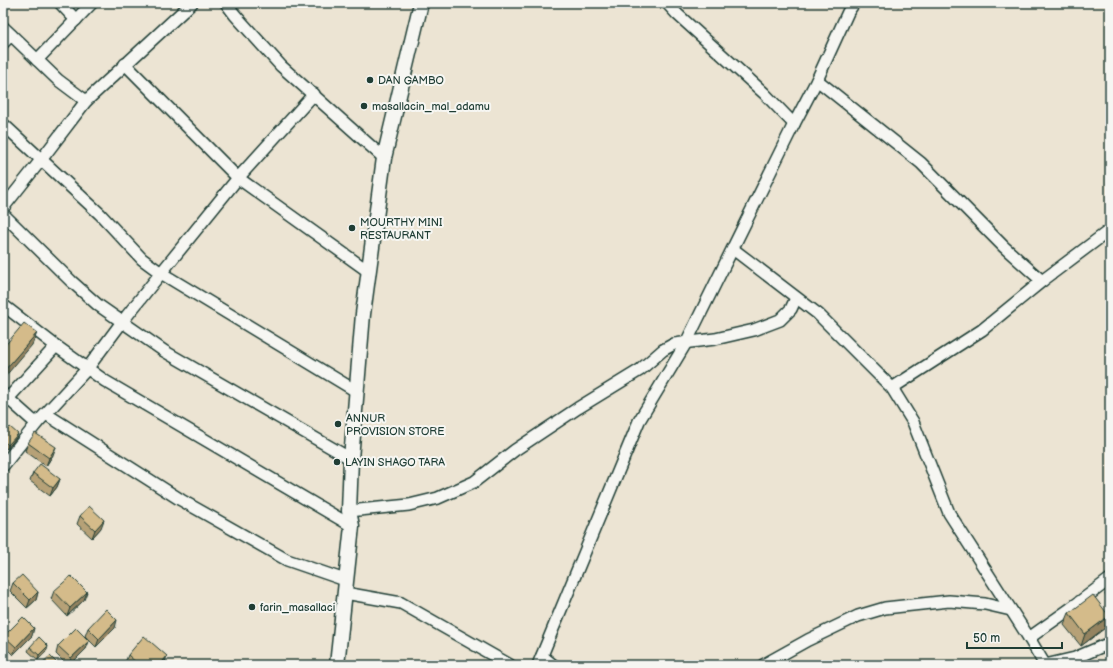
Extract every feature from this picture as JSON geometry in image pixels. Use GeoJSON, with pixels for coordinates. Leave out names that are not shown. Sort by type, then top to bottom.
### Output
{"type":"FeatureCollection","features":[{"type":"Feature","properties":{"kind":"street"},"geometry":{"type":"LineString","coordinates":[[60,3],[76,20]]}},
{"type":"Feature","properties":{"kind":"street"},"geometry":{"type":"LineString","coordinates":[[36,60],[92,3]]}},
{"type":"Feature","properties":{"kind":"street"},"geometry":{"type":"LineString","coordinates":[[3,208],[86,100],[192,3]]}},
{"type":"Feature","properties":{"kind":"street"},"geometry":{"type":"LineString","coordinates":[[226,3],[281,66],[384,158]]}},
{"type":"Feature","properties":{"kind":"street"},"geometry":{"type":"LineString","coordinates":[[337,665],[352,526],[350,511],[351,459],[362,314],[384,158],[421,3]]}},
{"type":"Feature","properties":{"kind":"street"},"geometry":{"type":"LineString","coordinates":[[667,3],[677,14],[764,92],[794,124]]}},
{"type":"Feature","properties":{"kind":"street"},"geometry":{"type":"LineString","coordinates":[[553,665],[540,660],[639,421],[686,343],[817,80],[848,12],[854,3]]}},
{"type":"Feature","properties":{"kind":"street"},"geometry":{"type":"LineString","coordinates":[[3,43],[7,31],[58,80],[86,100]]}},
{"type":"Feature","properties":{"kind":"street"},"geometry":{"type":"LineString","coordinates":[[125,64],[238,178],[368,271]]}},
{"type":"Feature","properties":{"kind":"street"},"geometry":{"type":"LineString","coordinates":[[817,80],[921,163],[1004,247],[1042,281]]}},
{"type":"Feature","properties":{"kind":"street"},"geometry":{"type":"LineString","coordinates":[[3,466],[37,424],[87,369],[161,272],[238,178],[314,94]]}},
{"type":"Feature","properties":{"kind":"street"},"geometry":{"type":"LineString","coordinates":[[3,124],[100,214],[142,259],[356,390]]}},
{"type":"Feature","properties":{"kind":"street"},"geometry":{"type":"LineString","coordinates":[[3,214],[98,306],[164,351],[351,459]]}},
{"type":"Feature","properties":{"kind":"street"},"geometry":{"type":"LineString","coordinates":[[892,388],[982,330],[1042,281],[1110,230]]}},
{"type":"Feature","properties":{"kind":"street"},"geometry":{"type":"LineString","coordinates":[[732,248],[818,314],[892,388],[913,422],[949,513],[1045,665],[1075,658],[1110,643]]}},
{"type":"Feature","properties":{"kind":"street"},"geometry":{"type":"LineString","coordinates":[[350,511],[409,505],[438,498],[474,482],[521,446],[578,408],[640,370],[663,350],[674,344],[715,339],[754,330],[780,320],[791,308],[796,298]]}},
{"type":"Feature","properties":{"kind":"street"},"geometry":{"type":"LineString","coordinates":[[3,305],[56,346],[105,381],[352,526]]}},
{"type":"Feature","properties":{"kind":"street"},"geometry":{"type":"LineString","coordinates":[[37,424],[5,399],[56,346]]}},
{"type":"Feature","properties":{"kind":"street"},"geometry":{"type":"LineString","coordinates":[[46,414],[181,500],[287,560],[345,587],[401,603],[510,665]]}},
{"type":"Feature","properties":{"kind":"street"},"geometry":{"type":"LineString","coordinates":[[1029,638],[1110,579]]}},
{"type":"Feature","properties":{"kind":"street"},"geometry":{"type":"LineString","coordinates":[[763,665],[808,640],[858,616],[885,608],[949,601],[985,604],[1011,610]]}},
{"type":"Feature","properties":{"kind":"building"},"geometry":{"type":"Polygon","coordinates":[[[24,323],[37,333],[4,371],[3,348],[24,323]]]}},
{"type":"Feature","properties":{"kind":"building"},"geometry":{"type":"Polygon","coordinates":[[[10,427],[18,434],[8,445],[3,440],[3,434],[10,427]]]}},
{"type":"Feature","properties":{"kind":"building"},"geometry":{"type":"Polygon","coordinates":[[[35,433],[56,447],[49,458],[28,443],[35,433]]]}},
{"type":"Feature","properties":{"kind":"building"},"geometry":{"type":"Polygon","coordinates":[[[40,464],[60,479],[53,488],[33,473],[40,464]]]}},
{"type":"Feature","properties":{"kind":"building"},"geometry":{"type":"Polygon","coordinates":[[[89,506],[104,520],[95,530],[80,516],[89,506]]]}},
{"type":"Feature","properties":{"kind":"building"},"geometry":{"type":"Polygon","coordinates":[[[22,575],[38,592],[30,600],[13,583],[22,575]]]}},
{"type":"Feature","properties":{"kind":"building"},"geometry":{"type":"Polygon","coordinates":[[[71,576],[87,592],[70,608],[54,591],[71,576]]]}},
{"type":"Feature","properties":{"kind":"building"},"geometry":{"type":"Polygon","coordinates":[[[1093,595],[1109,616],[1085,634],[1069,613],[1093,595]]]}},
{"type":"Feature","properties":{"kind":"building"},"geometry":{"type":"Polygon","coordinates":[[[106,609],[117,620],[99,639],[88,628],[106,609]]]}},
{"type":"Feature","properties":{"kind":"building"},"geometry":{"type":"Polygon","coordinates":[[[23,617],[34,628],[16,647],[4,636],[23,617]]]}},
{"type":"Feature","properties":{"kind":"building"},"geometry":{"type":"Polygon","coordinates":[[[76,628],[89,641],[71,658],[58,646],[76,628]]]}},
{"type":"Feature","properties":{"kind":"building"},"geometry":{"type":"Polygon","coordinates":[[[144,636],[167,656],[160,665],[139,665],[128,655],[144,636]]]}},
{"type":"Feature","properties":{"kind":"building"},"geometry":{"type":"Polygon","coordinates":[[[39,637],[48,646],[39,655],[30,647],[39,637]]]}},
{"type":"Feature","properties":{"kind":"building"},"geometry":{"type":"Polygon","coordinates":[[[50,656],[59,665],[41,664],[50,656]]]}},
{"type":"Feature","properties":{"kind":"building"},"geometry":{"type":"Polygon","coordinates":[[[111,661],[114,665],[107,665],[111,661]]]}},
{"type":"Feature","properties":{"kind":"place","name":"DAN GAMBO"},"geometry":{"type":"Point","coordinates":[370,80]}},
{"type":"Feature","properties":{"kind":"place","name":"masallacin_mal_adamu"},"geometry":{"type":"Point","coordinates":[364,106]}},
{"type":"Feature","properties":{"kind":"place","name":"MOURTHY MINI RESTAURANT"},"geometry":{"type":"Point","coordinates":[352,228]}},
{"type":"Feature","properties":{"kind":"place","name":"ANNUR PROVISION STORE"},"geometry":{"type":"Point","coordinates":[338,424]}},
{"type":"Feature","properties":{"kind":"place","name":"LAYIN SHAGO TARA"},"geometry":{"type":"Point","coordinates":[337,462]}},
{"type":"Feature","properties":{"kind":"place","name":"farin_masallaci"},"geometry":{"type":"Point","coordinates":[252,607]}}]}
